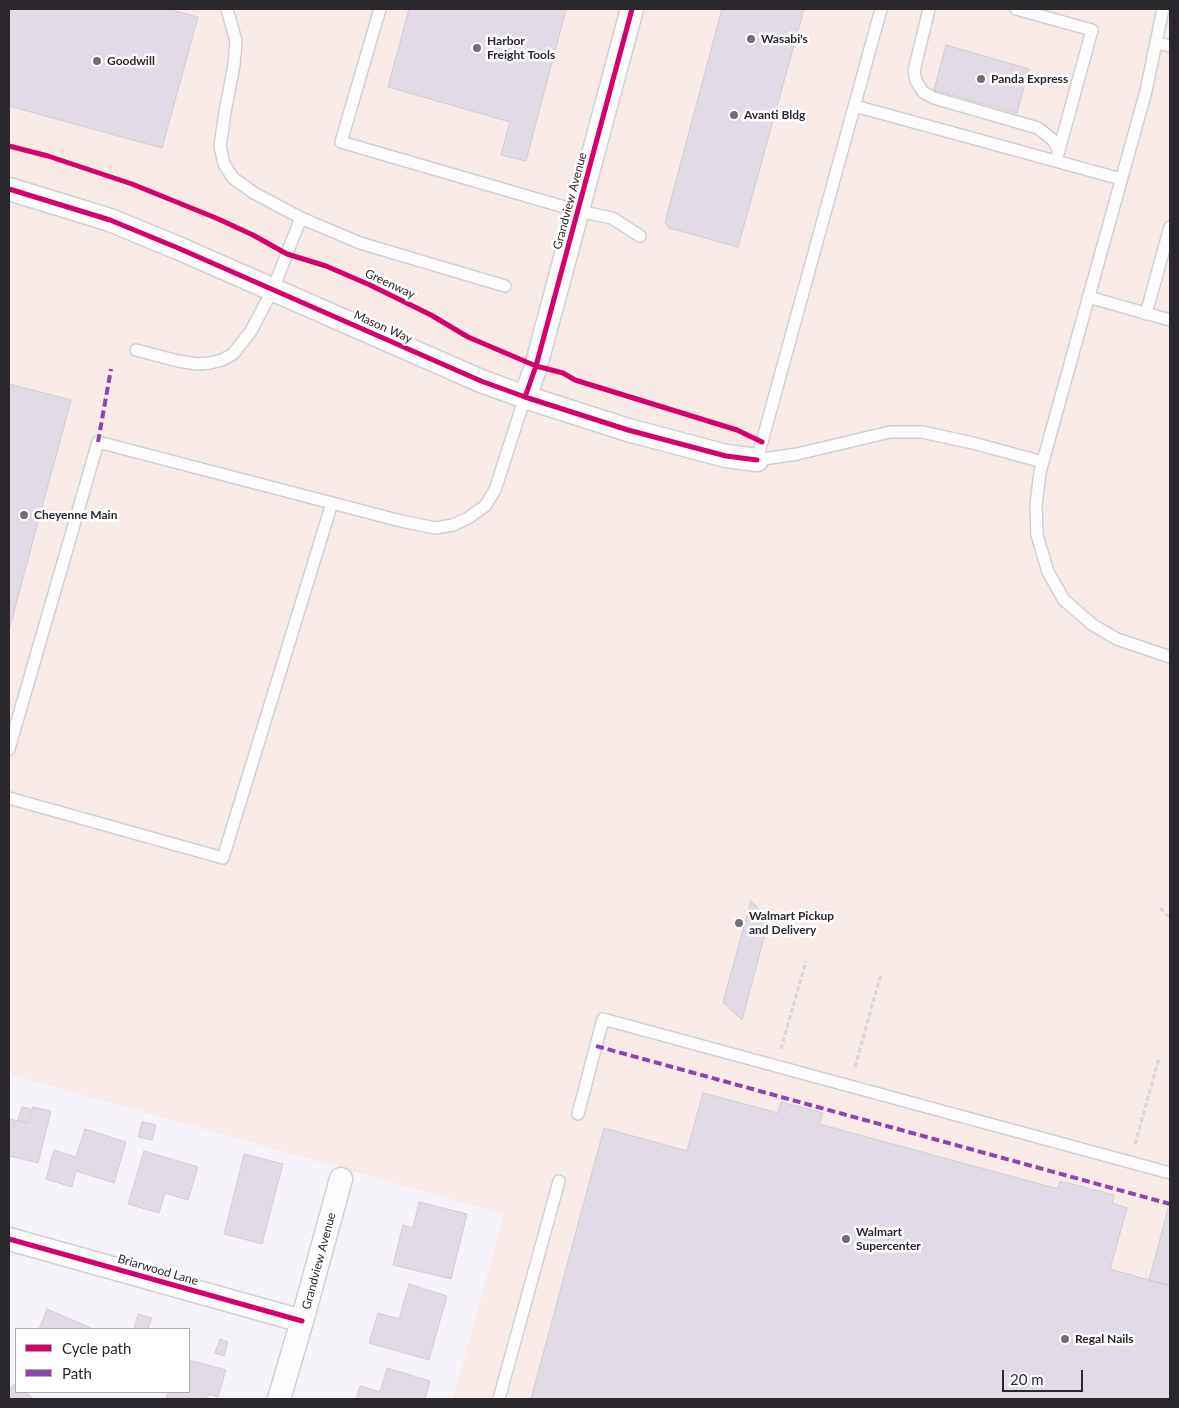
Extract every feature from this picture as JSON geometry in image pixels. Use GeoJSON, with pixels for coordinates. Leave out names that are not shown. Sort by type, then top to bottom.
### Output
{"type":"FeatureCollection","features":[{"type":"Feature","properties":{"kind":"street","name":"Grandview Avenue"},"geometry":{"type":"LineString","coordinates":[[525,398],[536,366],[632,9]]}},
{"type":"Feature","properties":{"kind":"street","name":"Mason Way"},"geometry":{"type":"LineString","coordinates":[[9,189],[110,220],[273,289],[472,377],[525,398],[628,430],[717,454],[757,460]]}},
{"type":"Feature","properties":{"kind":"street","name":"Grandview Avenue"},"geometry":{"type":"LineString","coordinates":[[279,1399],[341,1179]]}},
{"type":"Feature","properties":{"kind":"street","name":"Briarwood Lane"},"geometry":{"type":"LineString","coordinates":[[9,1239],[302,1321]]}},
{"type":"Feature","properties":{"kind":"lane"},"geometry":{"type":"LineString","coordinates":[[227,9],[236,41],[234,65],[220,146],[224,164],[233,178],[254,193],[301,218],[360,243],[506,286]]}},
{"type":"Feature","properties":{"kind":"lane"},"geometry":{"type":"LineString","coordinates":[[380,9],[341,142],[578,211],[612,218],[640,236]]}},
{"type":"Feature","properties":{"kind":"lane"},"geometry":{"type":"LineString","coordinates":[[881,9],[757,460],[798,454],[890,432],[922,432],[973,443],[1042,462]]}},
{"type":"Feature","properties":{"kind":"lane"},"geometry":{"type":"LineString","coordinates":[[929,9],[914,71],[916,81],[923,92],[934,98],[1038,128],[1053,140],[1058,156]]}},
{"type":"Feature","properties":{"kind":"lane"},"geometry":{"type":"LineString","coordinates":[[1016,9],[1092,30],[1058,156]]}},
{"type":"Feature","properties":{"kind":"lane"},"geometry":{"type":"LineString","coordinates":[[1163,9],[1146,91],[1042,462],[1036,505],[1037,535],[1048,572],[1064,600],[1092,625],[1117,639],[1170,657]]}},
{"type":"Feature","properties":{"kind":"lane"},"geometry":{"type":"LineString","coordinates":[[1157,43],[1170,46]]}},
{"type":"Feature","properties":{"kind":"lane"},"geometry":{"type":"LineString","coordinates":[[855,106],[1058,156],[1121,179]]}},
{"type":"Feature","properties":{"kind":"lane"},"geometry":{"type":"LineString","coordinates":[[136,350],[196,364],[222,360],[233,354],[246,338],[273,289],[301,218]]}},
{"type":"Feature","properties":{"kind":"lane"},"geometry":{"type":"LineString","coordinates":[[1146,314],[1170,227]]}},
{"type":"Feature","properties":{"kind":"lane"},"geometry":{"type":"LineString","coordinates":[[1088,297],[1170,320]]}},
{"type":"Feature","properties":{"kind":"lane"},"geometry":{"type":"LineString","coordinates":[[9,749],[98,442],[400,521],[435,528],[453,525],[486,506],[495,490],[525,398]]}},
{"type":"Feature","properties":{"kind":"lane"},"geometry":{"type":"LineString","coordinates":[[9,798],[224,858],[332,503]]}},
{"type":"Feature","properties":{"kind":"lane"},"geometry":{"type":"LineString","coordinates":[[578,1114],[603,1020],[1170,1173]]}},
{"type":"Feature","properties":{"kind":"lane"},"geometry":{"type":"LineString","coordinates":[[499,1399],[559,1181]]}},
{"type":"Feature","properties":{"kind":"path"},"geometry":{"type":"LineString","coordinates":[[1160,908],[1170,918]]}},
{"type":"Feature","properties":{"kind":"path"},"geometry":{"type":"LineString","coordinates":[[781,1050],[806,961]]}},
{"type":"Feature","properties":{"kind":"path"},"geometry":{"type":"LineString","coordinates":[[854,1070],[881,974]]}},
{"type":"Feature","properties":{"kind":"path"},"geometry":{"type":"LineString","coordinates":[[1134,1146],[1159,1058]]}},
{"type":"Feature","properties":{"kind":"shaded area"},"geometry":{"type":"Polygon","coordinates":[[[9,9],[1170,9],[1170,1399],[453,1399],[504,1214],[9,1074],[9,9]]]}},
{"type":"Feature","properties":{"kind":"building","name":"Goodwill"},"geometry":{"type":"Polygon","coordinates":[[[9,9],[167,9],[198,17],[162,148],[9,106],[9,9]]]}},
{"type":"Feature","properties":{"kind":"building","name":"Harbor Freight Tools"},"geometry":{"type":"Polygon","coordinates":[[[409,9],[566,9],[526,161],[501,155],[510,122],[388,87],[409,9]]]}},
{"type":"Feature","properties":{"kind":"building","name":"Avanti Bldg"},"geometry":{"type":"Polygon","coordinates":[[[722,9],[804,9],[738,247],[669,228],[665,222],[722,9]]]}},
{"type":"Feature","properties":{"kind":"building","name":"Panda Express"},"geometry":{"type":"Polygon","coordinates":[[[946,45],[1029,69],[1017,113],[934,90],[946,45]]]}},
{"type":"Feature","properties":{"kind":"building","name":"Cheyenne Main"},"geometry":{"type":"Polygon","coordinates":[[[9,384],[71,400],[9,630],[9,384]]]}},
{"type":"Feature","properties":{"kind":"building"},"geometry":{"type":"Polygon","coordinates":[[[751,901],[769,919],[742,1020],[723,1002],[751,901]]]}},
{"type":"Feature","properties":{"kind":"building","name":"Walmart Supercenter"},"geometry":{"type":"Polygon","coordinates":[[[703,1093],[778,1113],[781,1102],[823,1113],[819,1124],[1058,1189],[1060,1181],[1114,1195],[1112,1203],[1127,1208],[1110,1269],[1170,1286],[1170,1399],[531,1399],[604,1128],[687,1151],[703,1093]]]}},
{"type":"Feature","properties":{"kind":"building"},"geometry":{"type":"Polygon","coordinates":[[[22,1107],[31,1109],[27,1123],[18,1120],[22,1107]]]}},
{"type":"Feature","properties":{"kind":"building"},"geometry":{"type":"Polygon","coordinates":[[[33,1107],[51,1111],[38,1163],[10,1156],[9,1161],[9,1119],[29,1123],[33,1107]]]}},
{"type":"Feature","properties":{"kind":"building"},"geometry":{"type":"Polygon","coordinates":[[[142,1122],[156,1125],[152,1140],[138,1137],[142,1122]]]}},
{"type":"Feature","properties":{"kind":"building"},"geometry":{"type":"Polygon","coordinates":[[[85,1129],[126,1142],[114,1183],[76,1171],[72,1187],[46,1179],[54,1150],[76,1157],[85,1129]]]}},
{"type":"Feature","properties":{"kind":"building"},"geometry":{"type":"Polygon","coordinates":[[[144,1151],[198,1167],[188,1200],[165,1193],[159,1213],[128,1204],[144,1151]]]}},
{"type":"Feature","properties":{"kind":"building"},"geometry":{"type":"Polygon","coordinates":[[[244,1154],[283,1164],[262,1244],[224,1234],[244,1154]]]}},
{"type":"Feature","properties":{"kind":"building"},"geometry":{"type":"Polygon","coordinates":[[[419,1202],[467,1214],[451,1279],[393,1265],[403,1225],[413,1228],[419,1202]]]}},
{"type":"Feature","properties":{"kind":"building"},"geometry":{"type":"Polygon","coordinates":[[[1168,1209],[1170,1210],[1170,1286],[1149,1280],[1168,1209]]]}},
{"type":"Feature","properties":{"kind":"building"},"geometry":{"type":"Polygon","coordinates":[[[409,1284],[447,1296],[429,1360],[369,1343],[378,1313],[399,1319],[409,1284]]]}},
{"type":"Feature","properties":{"kind":"building"},"geometry":{"type":"Polygon","coordinates":[[[47,1309],[91,1328],[39,1328],[47,1309]]]}},
{"type":"Feature","properties":{"kind":"building"},"geometry":{"type":"Polygon","coordinates":[[[138,1314],[152,1318],[148,1328],[134,1328],[138,1314]]]}},
{"type":"Feature","properties":{"kind":"building"},"geometry":{"type":"Polygon","coordinates":[[[220,1339],[228,1342],[224,1356],[215,1353],[220,1339]]]}},
{"type":"Feature","properties":{"kind":"building"},"geometry":{"type":"Polygon","coordinates":[[[190,1360],[226,1370],[218,1397],[209,1394],[207,1399],[166,1399],[168,1393],[190,1393],[190,1360]]]}},
{"type":"Feature","properties":{"kind":"building"},"geometry":{"type":"Polygon","coordinates":[[[387,1368],[430,1381],[425,1399],[356,1399],[360,1386],[380,1392],[387,1368]]]}},
{"type":"Feature","properties":{"kind":"building"},"geometry":{"type":"Polygon","coordinates":[[[15,1384],[15,1393],[27,1393],[33,1399],[9,1399],[9,1389],[15,1384]]]}},
{"type":"Feature","properties":{"kind":"marked path"},"geometry":{"type":"LineString","coordinates":[[98,442],[111,369]]}},
{"type":"Feature","properties":{"kind":"marked path"},"geometry":{"type":"LineString","coordinates":[[596,1046],[1170,1204]]}},
{"type":"Feature","properties":{"kind":"cycle path"},"geometry":{"type":"LineString","coordinates":[[525,397],[536,366],[632,9]]}},
{"type":"Feature","properties":{"kind":"cycle path","name":"Greenway"},"geometry":{"type":"LineString","coordinates":[[9,146],[48,156],[132,184],[216,218],[253,235],[287,254],[326,266],[370,285],[431,315],[468,337],[536,366],[563,373],[575,380],[737,430],[762,442]]}},
{"type":"Feature","properties":{"kind":"cycle path"},"geometry":{"type":"LineString","coordinates":[[9,189],[110,220],[481,381],[525,397],[628,430],[726,456],[757,460]]}},
{"type":"Feature","properties":{"kind":"cycle path"},"geometry":{"type":"LineString","coordinates":[[9,1239],[302,1321]]}},
{"type":"Feature","properties":{"kind":"place","name":"Wasabi's"},"geometry":{"type":"Point","coordinates":[751,39]}},
{"type":"Feature","properties":{"kind":"place","name":"Harbor Freight Tools"},"geometry":{"type":"Point","coordinates":[477,48]}},
{"type":"Feature","properties":{"kind":"place","name":"Goodwill"},"geometry":{"type":"Point","coordinates":[97,61]}},
{"type":"Feature","properties":{"kind":"place","name":"Panda Express"},"geometry":{"type":"Point","coordinates":[981,79]}},
{"type":"Feature","properties":{"kind":"place","name":"Avanti Bldg"},"geometry":{"type":"Point","coordinates":[734,115]}},
{"type":"Feature","properties":{"kind":"place","name":"Cheyenne Main"},"geometry":{"type":"Point","coordinates":[24,515]}},
{"type":"Feature","properties":{"kind":"place","name":"Walmart Pickup and Delivery"},"geometry":{"type":"Point","coordinates":[739,923]}},
{"type":"Feature","properties":{"kind":"place","name":"Walmart Supercenter"},"geometry":{"type":"Point","coordinates":[846,1239]}},
{"type":"Feature","properties":{"kind":"place","name":"Regal Nails"},"geometry":{"type":"Point","coordinates":[1065,1339]}}]}
